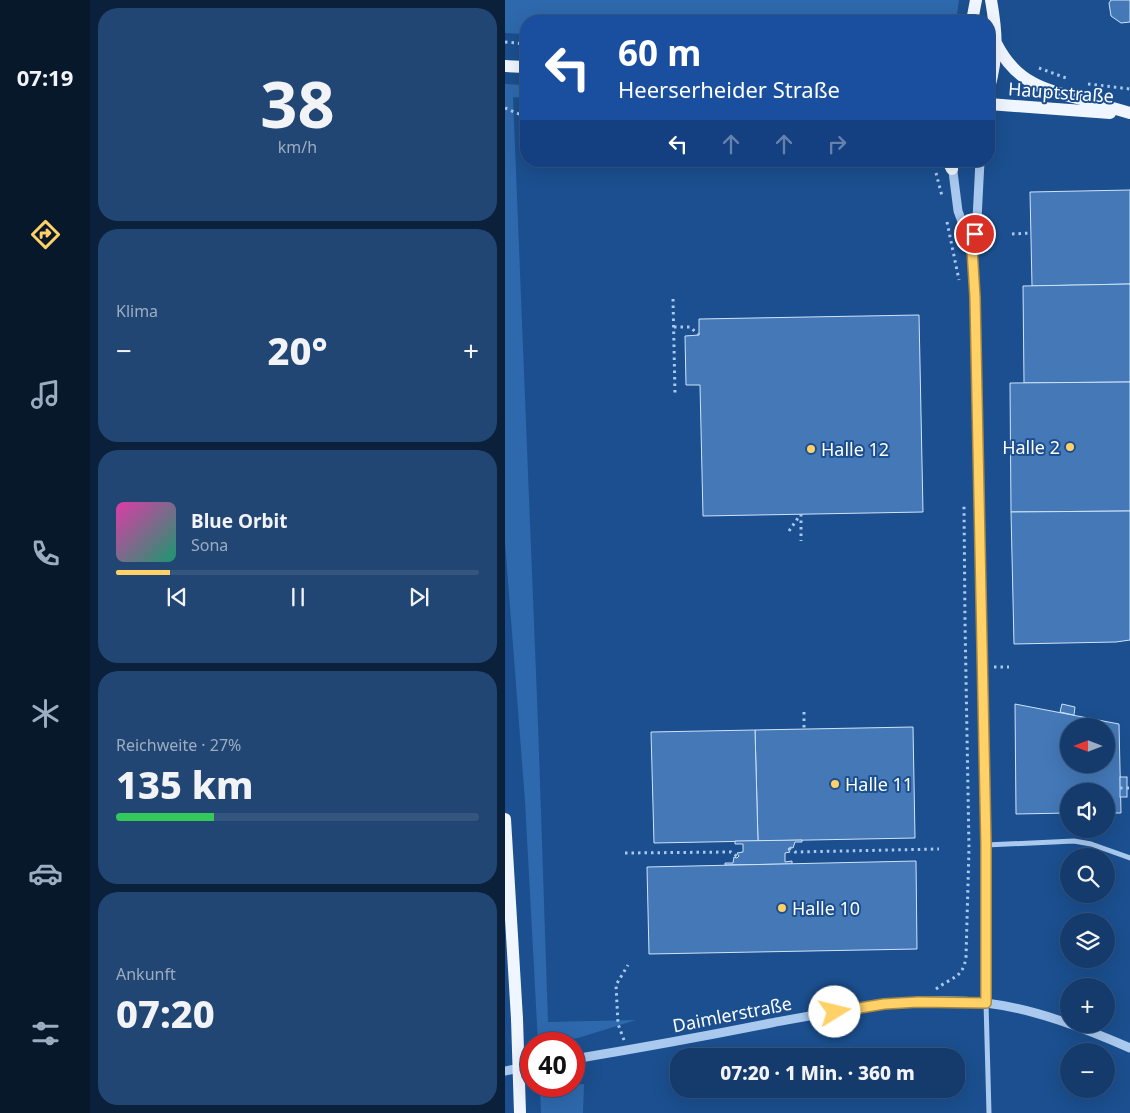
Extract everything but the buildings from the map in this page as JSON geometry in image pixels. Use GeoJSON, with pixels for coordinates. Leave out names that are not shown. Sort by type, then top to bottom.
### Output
{"type":"FeatureCollection","features":[{"type":"Feature","properties":{"kind":"main road"},"geometry":{"type":"LineString","coordinates":[[973,15],[976,0]]}},
{"type":"Feature","properties":{"kind":"main road"},"geometry":{"type":"LineString","coordinates":[[991,0],[993,15]]}},
{"type":"Feature","properties":{"kind":"main road"},"geometry":{"type":"LineString","coordinates":[[995,30],[997,45],[995,59]]}},
{"type":"Feature","properties":{"kind":"main road"},"geometry":{"type":"LineString","coordinates":[[997,45],[1004,58],[1017,72],[1041,88],[1130,114]]}},
{"type":"Feature","properties":{"kind":"main road"},"geometry":{"type":"LineString","coordinates":[[505,66],[520,67]]}},
{"type":"Feature","properties":{"kind":"main road","name":"Hauptstraße"},"geometry":{"type":"LineString","coordinates":[[995,104],[1130,114]]}},
{"type":"Feature","properties":{"kind":"main road"},"geometry":{"type":"LineString","coordinates":[[505,819],[517,1019],[520,1113]]}},
{"type":"Feature","properties":{"kind":"street"},"geometry":{"type":"LineString","coordinates":[[951,167],[958,211],[972,249]]}},
{"type":"Feature","properties":{"kind":"street"},"geometry":{"type":"LineString","coordinates":[[980,167],[977,220],[972,249],[975,307],[986,845],[986,1003],[989,1113]]}},
{"type":"Feature","properties":{"kind":"street"},"geometry":{"type":"LineString","coordinates":[[986,845],[1074,841],[1091,844],[1130,858]]}},
{"type":"Feature","properties":{"kind":"street","name":"Daimlerstraße"},"geometry":{"type":"LineString","coordinates":[[585,1057],[818,1014],[884,1004],[918,1002],[986,1003],[1020,1009],[1071,1024],[1130,1048]]}},
{"type":"Feature","properties":{"kind":"street"},"geometry":{"type":"LineString","coordinates":[[505,1071],[520,1068]]}},
{"type":"Feature","properties":{"kind":"path"},"geometry":{"type":"LineString","coordinates":[[505,42],[520,43]]}},
{"type":"Feature","properties":{"kind":"path"},"geometry":{"type":"LineString","coordinates":[[1037,67],[1071,80]]}},
{"type":"Feature","properties":{"kind":"path"},"geometry":{"type":"LineString","coordinates":[[1085,84],[1130,89]]}},
{"type":"Feature","properties":{"kind":"path"},"geometry":{"type":"LineString","coordinates":[[505,108],[520,114]]}},
{"type":"Feature","properties":{"kind":"path"},"geometry":{"type":"LineString","coordinates":[[935,171],[942,197]]}},
{"type":"Feature","properties":{"kind":"path"},"geometry":{"type":"LineString","coordinates":[[945,214],[960,282]]}},
{"type":"Feature","properties":{"kind":"path"},"geometry":{"type":"LineString","coordinates":[[1012,234],[1031,233]]}},
{"type":"Feature","properties":{"kind":"path"},"geometry":{"type":"LineString","coordinates":[[673,299],[675,394]]}},
{"type":"Feature","properties":{"kind":"path"},"geometry":{"type":"LineString","coordinates":[[674,327],[690,327],[699,336]]}},
{"type":"Feature","properties":{"kind":"path"},"geometry":{"type":"LineString","coordinates":[[918,1002],[946,981],[957,976],[963,970],[966,957],[969,848],[964,504]]}},
{"type":"Feature","properties":{"kind":"path"},"geometry":{"type":"LineString","coordinates":[[789,531],[801,514],[801,541]]}},
{"type":"Feature","properties":{"kind":"path"},"geometry":{"type":"LineString","coordinates":[[804,712],[804,729]]}},
{"type":"Feature","properties":{"kind":"path"},"geometry":{"type":"LineString","coordinates":[[1121,788],[1130,788]]}},
{"type":"Feature","properties":{"kind":"path"},"geometry":{"type":"LineString","coordinates":[[789,848],[795,852],[939,849]]}},
{"type":"Feature","properties":{"kind":"path"},"geometry":{"type":"LineString","coordinates":[[625,853],[731,852],[738,857]]}},
{"type":"Feature","properties":{"kind":"path"},"geometry":{"type":"LineString","coordinates":[[618,1024],[616,985],[628,964]]}},
{"type":"Feature","properties":{"kind":"shaded area"},"geometry":{"type":"Polygon","coordinates":[[[505,0],[959,0],[957,15],[520,15],[520,34],[505,33],[505,0]]]}},
{"type":"Feature","properties":{"kind":"shaded area"},"geometry":{"type":"Polygon","coordinates":[[[505,84],[520,85],[520,98],[513,97],[548,1022],[636,1020],[585,1036],[585,1032],[537,1032],[525,801],[505,542],[505,84]]]}},
{"type":"Feature","properties":{"kind":"shaded area"},"geometry":{"type":"Polygon","coordinates":[[[540,1097],[584,1097],[583,1113],[541,1113],[540,1097]]]}},
{"type":"Feature","properties":{"kind":"place","name":"Halle 2"},"geometry":{"type":"Point","coordinates":[1070,447]}},
{"type":"Feature","properties":{"kind":"place","name":"Halle 12"},"geometry":{"type":"Point","coordinates":[811,449]}},
{"type":"Feature","properties":{"kind":"place","name":"Halle 11"},"geometry":{"type":"Point","coordinates":[835,784]}},
{"type":"Feature","properties":{"kind":"place","name":"Halle 10"},"geometry":{"type":"Point","coordinates":[782,908]}},
{"type":"Feature","properties":{"kind":"route"},"geometry":{"type":"LineString","coordinates":[[835,1012],[884,1004],[918,1002],[986,1003],[986,845],[975,297],[972,249],[975,234]]}}]}
